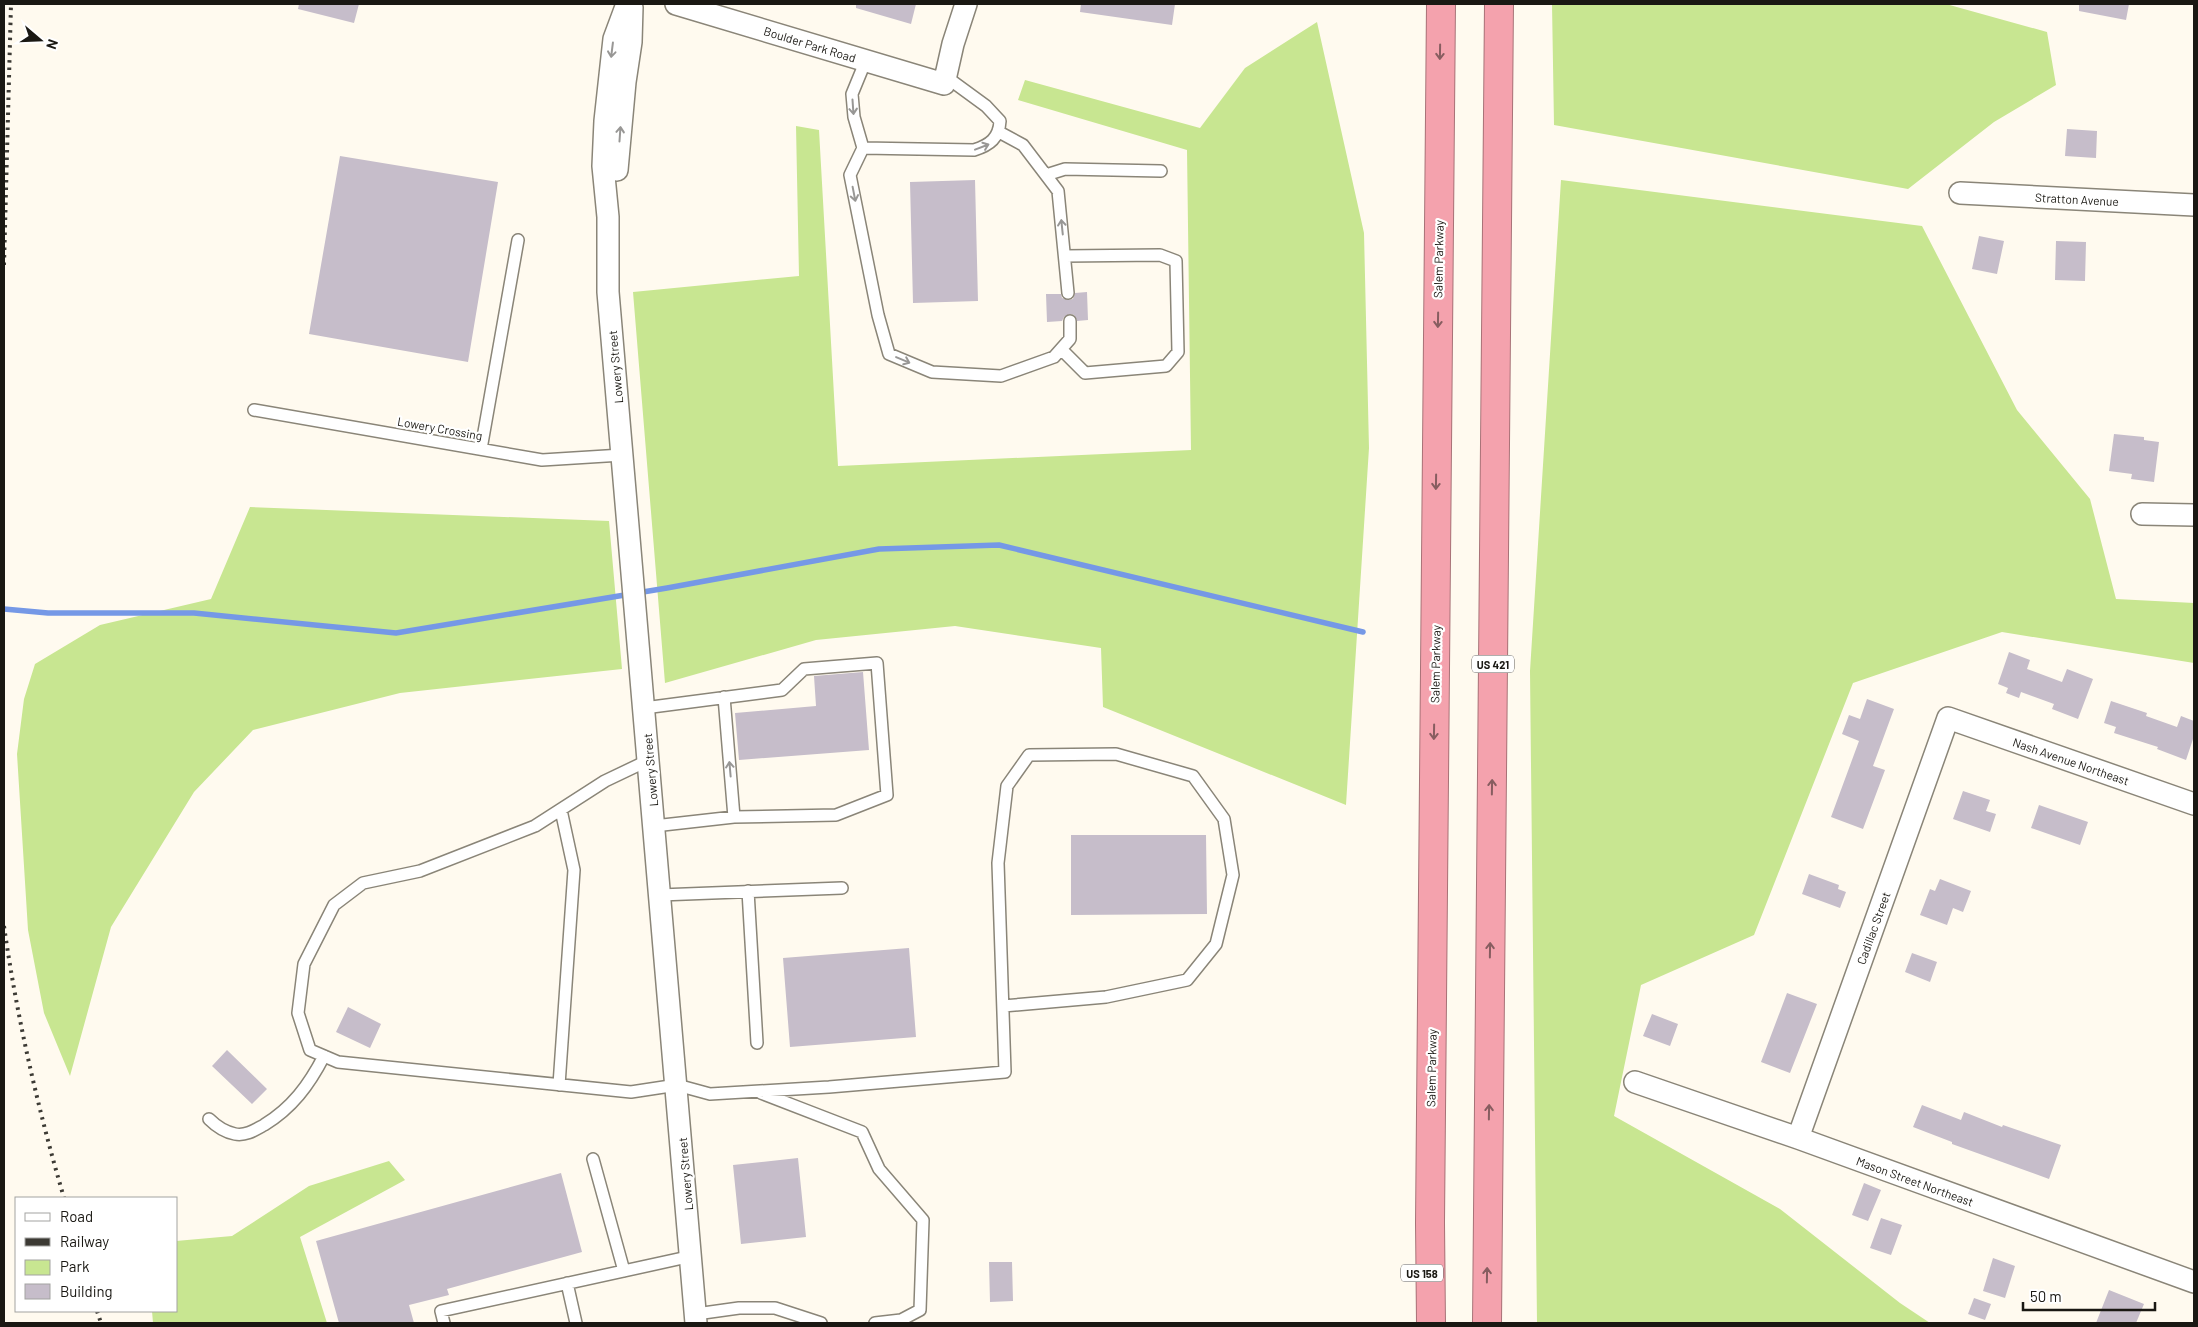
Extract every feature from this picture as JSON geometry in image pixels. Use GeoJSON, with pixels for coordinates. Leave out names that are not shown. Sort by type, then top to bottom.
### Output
{"type":"FeatureCollection","features":[{"type":"Feature","properties":{"kind":"highway","name":"Salem Parkway"},"geometry":{"type":"LineString","coordinates":[[1431,1323],[1430,1223],[1441,4]]}},
{"type":"Feature","properties":{"kind":"highway","name":"US 421"},"geometry":{"type":"LineString","coordinates":[[1487,1323],[1499,4]]}},
{"type":"Feature","properties":{"kind":"highway","name":"US 158"},"geometry":{"type":"LineString","coordinates":[[1414,1323],[1430,1223]]}},
{"type":"Feature","properties":{"kind":"street","name":"Lowery Street"},"geometry":{"type":"LineString","coordinates":[[627,4],[614,39],[608,80],[603,166],[608,217],[608,292],[696,1318]]}},
{"type":"Feature","properties":{"kind":"street","name":"Lowery Street"},"geometry":{"type":"LineString","coordinates":[[608,217],[617,167],[625,82],[632,42],[632,4]]}},
{"type":"Feature","properties":{"kind":"street","name":"Boulder Park Road"},"geometry":{"type":"LineString","coordinates":[[676,4],[866,60],[945,80]]}},
{"type":"Feature","properties":{"kind":"street"},"geometry":{"type":"LineString","coordinates":[[945,80],[966,4]]}},
{"type":"Feature","properties":{"kind":"street","name":"Stratton Avenue"},"geometry":{"type":"LineString","coordinates":[[1960,193],[2194,205]]}},
{"type":"Feature","properties":{"kind":"street"},"geometry":{"type":"LineString","coordinates":[[2142,514],[2194,515]]}},
{"type":"Feature","properties":{"kind":"street","name":"Nash Avenue Northeast"},"geometry":{"type":"LineString","coordinates":[[1948,718],[2194,804]]}},
{"type":"Feature","properties":{"kind":"street","name":"Cadillac Street"},"geometry":{"type":"LineString","coordinates":[[1798,1138],[1948,718]]}},
{"type":"Feature","properties":{"kind":"street","name":"Mason Street Northeast"},"geometry":{"type":"LineString","coordinates":[[1635,1082],[1798,1138],[2194,1282]]}},
{"type":"Feature","properties":{"kind":"lane"},"geometry":{"type":"LineString","coordinates":[[866,60],[852,94],[854,117],[863,148],[850,175],[878,315],[888,354],[932,372],[1001,376],[1054,357],[1070,339],[1070,321]]}},
{"type":"Feature","properties":{"kind":"lane"},"geometry":{"type":"LineString","coordinates":[[863,148],[974,150],[988,146],[999,132],[1000,121],[986,106],[945,80]]}},
{"type":"Feature","properties":{"kind":"lane"},"geometry":{"type":"LineString","coordinates":[[999,132],[1023,145],[1058,191],[1068,293]]}},
{"type":"Feature","properties":{"kind":"lane"},"geometry":{"type":"LineString","coordinates":[[1046,175],[1065,169],[1161,171]]}},
{"type":"Feature","properties":{"kind":"lane"},"geometry":{"type":"LineString","coordinates":[[481,450],[518,240]]}},
{"type":"Feature","properties":{"kind":"lane"},"geometry":{"type":"LineString","coordinates":[[1061,349],[1085,373],[1166,366],[1178,352],[1176,261],[1160,255],[1064,256]]}},
{"type":"Feature","properties":{"kind":"lane","name":"Lowery Crossing"},"geometry":{"type":"LineString","coordinates":[[254,410],[542,460],[622,456]]}},
{"type":"Feature","properties":{"kind":"lane"},"geometry":{"type":"LineString","coordinates":[[644,708],[782,690],[804,669],[878,663],[888,794],[836,815],[734,817],[654,826]]}},
{"type":"Feature","properties":{"kind":"lane"},"geometry":{"type":"LineString","coordinates":[[724,697],[734,817]]}},
{"type":"Feature","properties":{"kind":"lane"},"geometry":{"type":"LineString","coordinates":[[649,760],[605,782],[535,826],[420,870],[363,883],[334,905],[304,964],[298,1013],[310,1050],[338,1062],[631,1092],[677,1085],[710,1094],[829,1087],[1005,1072],[998,863],[1007,786],[1029,755],[1116,754],[1193,776],[1224,819],[1233,875],[1216,944],[1187,980],[1106,996],[1003,1006]]}},
{"type":"Feature","properties":{"kind":"lane"},"geometry":{"type":"LineString","coordinates":[[559,1085],[574,870],[561,810]]}},
{"type":"Feature","properties":{"kind":"lane"},"geometry":{"type":"LineString","coordinates":[[660,895],[842,888]]}},
{"type":"Feature","properties":{"kind":"lane"},"geometry":{"type":"LineString","coordinates":[[748,891],[757,1043]]}},
{"type":"Feature","properties":{"kind":"lane"},"geometry":{"type":"LineString","coordinates":[[209,1119],[218,1128],[236,1134],[251,1133],[294,1103],[314,1077],[324,1056]]}},
{"type":"Feature","properties":{"kind":"lane"},"geometry":{"type":"LineString","coordinates":[[757,1091],[862,1132],[879,1169],[922,1220],[920,1310],[901,1320],[875,1323]]}},
{"type":"Feature","properties":{"kind":"lane"},"geometry":{"type":"LineString","coordinates":[[593,1159],[624,1271]]}},
{"type":"Feature","properties":{"kind":"lane"},"geometry":{"type":"LineString","coordinates":[[444,1323],[441,1311],[692,1256]]}},
{"type":"Feature","properties":{"kind":"lane"},"geometry":{"type":"LineString","coordinates":[[567,1283],[576,1323]]}},
{"type":"Feature","properties":{"kind":"lane"},"geometry":{"type":"LineString","coordinates":[[696,1318],[739,1308],[775,1308],[821,1323]]}},
{"type":"Feature","properties":{"kind":"green space"},"geometry":{"type":"Polygon","coordinates":[[[1552,4],[1946,4],[2047,32],[2056,85],[1994,122],[1908,189],[1554,125],[1552,4]]]}},
{"type":"Feature","properties":{"kind":"green space"},"geometry":{"type":"Polygon","coordinates":[[[1317,22],[1364,233],[1369,448],[1346,805],[1103,707],[1101,648],[955,626],[816,640],[665,683],[633,292],[799,276],[796,126],[819,130],[838,466],[1191,450],[1187,150],[1018,100],[1025,80],[1200,128],[1245,68],[1317,22]]]}},
{"type":"Feature","properties":{"kind":"green space"},"geometry":{"type":"Polygon","coordinates":[[[1561,180],[1922,226],[2017,410],[2090,499],[2116,599],[2194,603],[2194,663],[2002,632],[1853,683],[1754,935],[1641,985],[1614,1116],[1780,1209],[1900,1303],[1930,1323],[1537,1323],[1530,671],[1561,180]]]}},
{"type":"Feature","properties":{"kind":"green space"},"geometry":{"type":"Polygon","coordinates":[[[250,507],[609,521],[622,669],[400,693],[253,730],[194,792],[111,927],[70,1076],[44,1013],[28,930],[17,754],[24,699],[35,664],[100,625],[211,599],[250,507]]]}},
{"type":"Feature","properties":{"kind":"green space"},"geometry":{"type":"Polygon","coordinates":[[[389,1161],[405,1180],[300,1237],[327,1323],[153,1323],[152,1312],[178,1312],[178,1241],[232,1236],[309,1186],[389,1161]]]}},
{"type":"Feature","properties":{"kind":"building"},"geometry":{"type":"Polygon","coordinates":[[[299,4],[359,4],[354,23],[298,9],[299,4]]]}},
{"type":"Feature","properties":{"kind":"building"},"geometry":{"type":"Polygon","coordinates":[[[856,4],[916,4],[911,24],[856,8],[856,4]]]}},
{"type":"Feature","properties":{"kind":"building"},"geometry":{"type":"Polygon","coordinates":[[[1081,4],[1175,4],[1172,25],[1080,12],[1081,4]]]}},
{"type":"Feature","properties":{"kind":"building"},"geometry":{"type":"Polygon","coordinates":[[[2079,4],[2129,4],[2126,20],[2079,11],[2079,4]]]}},
{"type":"Feature","properties":{"kind":"building"},"geometry":{"type":"Polygon","coordinates":[[[2067,129],[2097,131],[2096,158],[2065,156],[2067,129]]]}},
{"type":"Feature","properties":{"kind":"building"},"geometry":{"type":"Polygon","coordinates":[[[340,156],[498,182],[468,362],[309,334],[340,156]]]}},
{"type":"Feature","properties":{"kind":"building"},"geometry":{"type":"Polygon","coordinates":[[[975,180],[978,301],[913,303],[910,182],[975,180]]]}},
{"type":"Feature","properties":{"kind":"building"},"geometry":{"type":"Polygon","coordinates":[[[1979,236],[2004,241],[1997,274],[1972,269],[1979,236]]]}},
{"type":"Feature","properties":{"kind":"building"},"geometry":{"type":"Polygon","coordinates":[[[2056,241],[2086,242],[2085,281],[2055,280],[2056,241]]]}},
{"type":"Feature","properties":{"kind":"building"},"geometry":{"type":"Polygon","coordinates":[[[1087,292],[1088,320],[1077,321],[1074,315],[1070,314],[1064,317],[1062,321],[1047,322],[1046,294],[1061,294],[1062,298],[1068,300],[1073,299],[1075,293],[1087,292]]]}},
{"type":"Feature","properties":{"kind":"building"},"geometry":{"type":"Polygon","coordinates":[[[2114,434],[2144,437],[2144,440],[2159,442],[2154,482],[2131,479],[2132,474],[2109,471],[2114,434]]]}},
{"type":"Feature","properties":{"kind":"building"},"geometry":{"type":"Polygon","coordinates":[[[2009,652],[2030,660],[2027,669],[2062,682],[2067,669],[2093,679],[2078,719],[2052,709],[2054,704],[2021,692],[2019,698],[2006,693],[2008,688],[1998,684],[2009,652]]]}},
{"type":"Feature","properties":{"kind":"building"},"geometry":{"type":"Polygon","coordinates":[[[863,672],[869,750],[739,760],[735,713],[816,706],[814,676],[863,672]]]}},
{"type":"Feature","properties":{"kind":"building"},"geometry":{"type":"Polygon","coordinates":[[[1867,699],[1894,709],[1873,766],[1885,770],[1863,829],[1831,817],[1859,741],[1842,734],[1849,715],[1860,719],[1867,699]]]}},
{"type":"Feature","properties":{"kind":"building"},"geometry":{"type":"Polygon","coordinates":[[[2111,701],[2147,713],[2146,716],[2177,727],[2181,716],[2194,721],[2194,736],[2186,760],[2157,749],[2158,747],[2114,733],[2116,727],[2104,723],[2111,701]]]}},
{"type":"Feature","properties":{"kind":"building"},"geometry":{"type":"Polygon","coordinates":[[[1963,791],[1990,800],[1986,811],[1996,814],[1990,832],[1953,819],[1963,791]]]}},
{"type":"Feature","properties":{"kind":"building"},"geometry":{"type":"Polygon","coordinates":[[[2039,805],[2088,822],[2080,845],[2031,828],[2039,805]]]}},
{"type":"Feature","properties":{"kind":"building"},"geometry":{"type":"Polygon","coordinates":[[[1071,835],[1206,835],[1207,914],[1071,915],[1071,835]]]}},
{"type":"Feature","properties":{"kind":"building"},"geometry":{"type":"Polygon","coordinates":[[[1809,874],[1839,885],[1838,889],[1846,892],[1840,908],[1802,894],[1809,874]]]}},
{"type":"Feature","properties":{"kind":"building"},"geometry":{"type":"Polygon","coordinates":[[[1940,879],[1971,891],[1963,912],[1953,908],[1947,925],[1920,915],[1930,889],[1935,891],[1940,879]]]}},
{"type":"Feature","properties":{"kind":"building"},"geometry":{"type":"Polygon","coordinates":[[[909,948],[916,1037],[790,1047],[783,958],[909,948]]]}},
{"type":"Feature","properties":{"kind":"building"},"geometry":{"type":"Polygon","coordinates":[[[1912,953],[1937,962],[1930,982],[1905,972],[1912,953]]]}},
{"type":"Feature","properties":{"kind":"building"},"geometry":{"type":"Polygon","coordinates":[[[1787,993],[1817,1004],[1790,1073],[1761,1062],[1787,993]]]}},
{"type":"Feature","properties":{"kind":"building"},"geometry":{"type":"Polygon","coordinates":[[[348,1007],[381,1024],[370,1048],[336,1032],[348,1007]]]}},
{"type":"Feature","properties":{"kind":"building"},"geometry":{"type":"Polygon","coordinates":[[[1652,1014],[1678,1024],[1670,1046],[1643,1036],[1652,1014]]]}},
{"type":"Feature","properties":{"kind":"building"},"geometry":{"type":"Polygon","coordinates":[[[227,1050],[267,1089],[252,1104],[212,1066],[227,1050]]]}},
{"type":"Feature","properties":{"kind":"building"},"geometry":{"type":"Polygon","coordinates":[[[1922,1105],[1961,1120],[1964,1112],[2002,1127],[2003,1125],[2061,1145],[2049,1179],[1952,1144],[1952,1142],[1913,1127],[1922,1105]]]}},
{"type":"Feature","properties":{"kind":"building"},"geometry":{"type":"Polygon","coordinates":[[[798,1158],[806,1237],[741,1244],[733,1165],[798,1158]]]}},
{"type":"Feature","properties":{"kind":"building"},"geometry":{"type":"Polygon","coordinates":[[[561,1173],[582,1252],[447,1289],[449,1295],[409,1305],[414,1323],[339,1323],[316,1241],[561,1173]]]}},
{"type":"Feature","properties":{"kind":"building"},"geometry":{"type":"Polygon","coordinates":[[[1864,1183],[1881,1190],[1868,1221],[1852,1215],[1864,1183]]]}},
{"type":"Feature","properties":{"kind":"building"},"geometry":{"type":"Polygon","coordinates":[[[1881,1218],[1902,1225],[1891,1255],[1870,1248],[1881,1218]]]}},
{"type":"Feature","properties":{"kind":"building"},"geometry":{"type":"Polygon","coordinates":[[[1993,1258],[2015,1266],[2005,1298],[1983,1291],[1993,1258]]]}},
{"type":"Feature","properties":{"kind":"building"},"geometry":{"type":"Polygon","coordinates":[[[989,1262],[1012,1262],[1013,1301],[990,1302],[989,1262]]]}},
{"type":"Feature","properties":{"kind":"building"},"geometry":{"type":"Polygon","coordinates":[[[2109,1290],[2144,1304],[2136,1323],[2096,1323],[2109,1290]]]}},
{"type":"Feature","properties":{"kind":"building"},"geometry":{"type":"Polygon","coordinates":[[[1974,1298],[1991,1304],[1985,1320],[1968,1314],[1974,1298]]]}},
{"type":"Feature","properties":{"kind":"waterway"},"geometry":{"type":"LineString","coordinates":[[4,609],[48,613],[194,613],[396,633],[667,588],[879,549],[999,545],[1363,632]]}},
{"type":"Feature","properties":{"kind":"railway"},"geometry":{"type":"LineString","coordinates":[[4,265],[11,4]]}},
{"type":"Feature","properties":{"kind":"railway"},"geometry":{"type":"LineString","coordinates":[[4,926],[15,995],[29,1063],[45,1131],[64,1197]]}},
{"type":"Feature","properties":{"kind":"railway"},"geometry":{"type":"LineString","coordinates":[[97,1312],[101,1323]]}}]}
